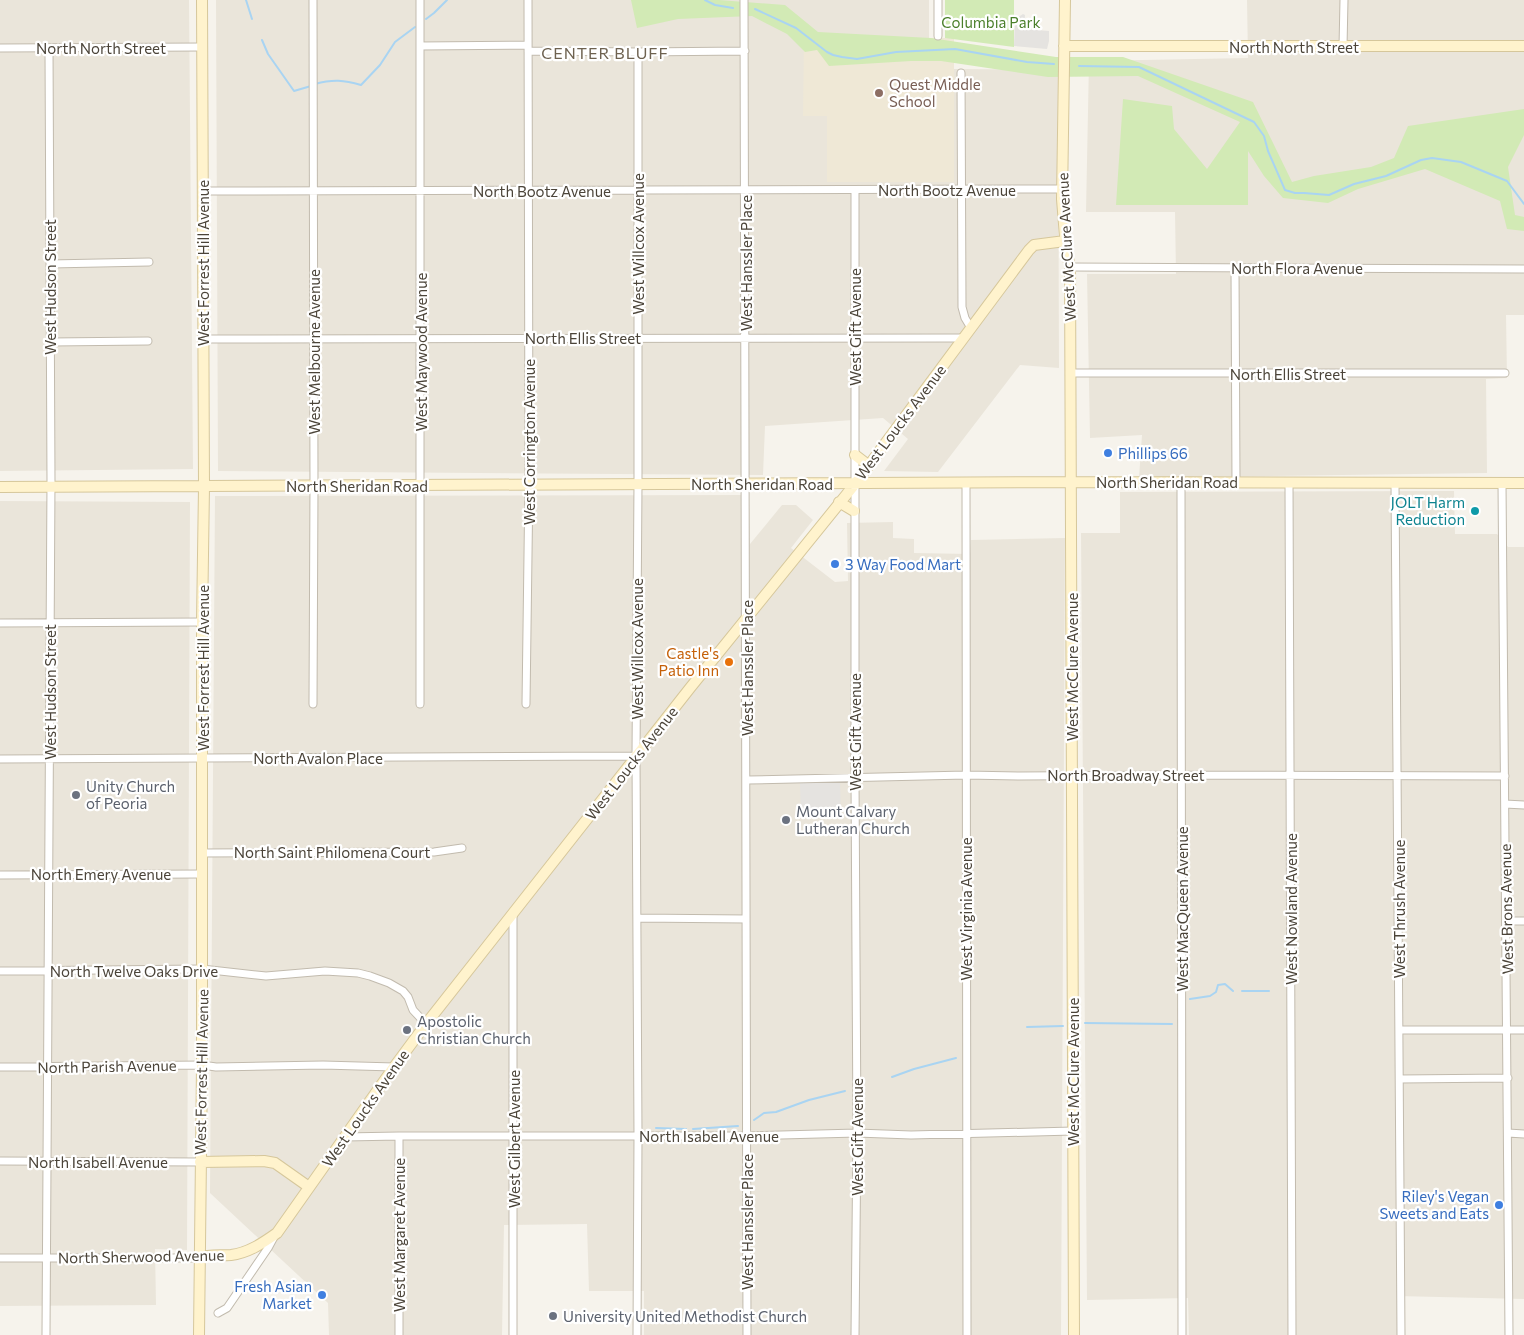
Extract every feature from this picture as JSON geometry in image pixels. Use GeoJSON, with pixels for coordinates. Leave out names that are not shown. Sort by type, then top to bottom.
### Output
{"type":"FeatureCollection","features":[{"type":"Feature","properties":{"kind":"street","name":"West Forrest Hill Avenue"},"geometry":{"type":"LineString","coordinates":[[199,1335],[204,487],[202,0]]}},
{"type":"Feature","properties":{"kind":"street","name":"West Melbourne Avenue"},"geometry":{"type":"LineString","coordinates":[[313,0],[313,704]]}},
{"type":"Feature","properties":{"kind":"street","name":"West Maywood Avenue"},"geometry":{"type":"LineString","coordinates":[[420,0],[420,704]]}},
{"type":"Feature","properties":{"kind":"street","name":"West Corrington Avenue"},"geometry":{"type":"LineString","coordinates":[[526,704],[530,338],[528,0]]}},
{"type":"Feature","properties":{"kind":"street","name":"West Hanssler Place"},"geometry":{"type":"LineString","coordinates":[[744,0],[748,780],[746,919],[747,1335]]}},
{"type":"Feature","properties":{"kind":"street"},"geometry":{"type":"LineString","coordinates":[[938,0],[938,36]]}},
{"type":"Feature","properties":{"kind":"street","name":"West McClure Avenue"},"geometry":{"type":"LineString","coordinates":[[1066,0],[1062,189],[1070,267],[1074,1335]]}},
{"type":"Feature","properties":{"kind":"street"},"geometry":{"type":"LineString","coordinates":[[1343,47],[1344,0]]}},
{"type":"Feature","properties":{"kind":"street"},"geometry":{"type":"LineString","coordinates":[[420,46],[638,52],[745,51]]}},
{"type":"Feature","properties":{"kind":"street","name":"North North Street"},"geometry":{"type":"LineString","coordinates":[[1064,46],[1524,46]]}},
{"type":"Feature","properties":{"kind":"street","name":"North North Street"},"geometry":{"type":"LineString","coordinates":[[0,48],[202,47]]}},
{"type":"Feature","properties":{"kind":"street","name":"West Hudson Street"},"geometry":{"type":"LineString","coordinates":[[46,1335],[51,487],[49,49]]}},
{"type":"Feature","properties":{"kind":"street","name":"West Willcox Avenue"},"geometry":{"type":"LineString","coordinates":[[637,1335],[638,52]]}},
{"type":"Feature","properties":{"kind":"street"},"geometry":{"type":"LineString","coordinates":[[961,73],[962,307],[965,319],[971,328]]}},
{"type":"Feature","properties":{"kind":"street","name":"North Bootz Avenue"},"geometry":{"type":"LineString","coordinates":[[202,191],[1062,189]]}},
{"type":"Feature","properties":{"kind":"street","name":"West Gift Avenue"},"geometry":{"type":"LineString","coordinates":[[855,190],[854,511],[857,1133],[855,1335]]}},
{"type":"Feature","properties":{"kind":"street","name":"West Loucks Avenue"},"geometry":{"type":"LineString","coordinates":[[218,1313],[227,1308],[277,1233],[426,1024],[636,756],[855,484],[1034,246],[1066,241]]}},
{"type":"Feature","properties":{"kind":"street"},"geometry":{"type":"LineString","coordinates":[[50,264],[149,262]]}},
{"type":"Feature","properties":{"kind":"street","name":"North Flora Avenue"},"geometry":{"type":"LineString","coordinates":[[1070,267],[1524,269]]}},
{"type":"Feature","properties":{"kind":"street"},"geometry":{"type":"LineString","coordinates":[[1235,268],[1236,483]]}},
{"type":"Feature","properties":{"kind":"street","name":"North Ellis Street"},"geometry":{"type":"LineString","coordinates":[[204,339],[963,338]]}},
{"type":"Feature","properties":{"kind":"street"},"geometry":{"type":"LineString","coordinates":[[51,342],[148,341]]}},
{"type":"Feature","properties":{"kind":"street","name":"North Ellis Street"},"geometry":{"type":"LineString","coordinates":[[1070,373],[1505,373]]}},
{"type":"Feature","properties":{"kind":"street"},"geometry":{"type":"LineString","coordinates":[[855,455],[868,465]]}},
{"type":"Feature","properties":{"kind":"street","name":"North Sheridan Road"},"geometry":{"type":"LineString","coordinates":[[0,488],[1071,482],[1524,483]]}},
{"type":"Feature","properties":{"kind":"street","name":"West Virginia Avenue"},"geometry":{"type":"LineString","coordinates":[[966,483],[967,1335]]}},
{"type":"Feature","properties":{"kind":"street","name":"West MacQueen Avenue"},"geometry":{"type":"LineString","coordinates":[[1181,483],[1182,1335]]}},
{"type":"Feature","properties":{"kind":"street","name":"West Nowland Avenue"},"geometry":{"type":"LineString","coordinates":[[1289,483],[1292,1335]]}},
{"type":"Feature","properties":{"kind":"street","name":"West Thrush Avenue"},"geometry":{"type":"LineString","coordinates":[[1395,483],[1402,1335]]}},
{"type":"Feature","properties":{"kind":"street","name":"West Brons Avenue"},"geometry":{"type":"LineString","coordinates":[[1502,483],[1508,1030],[1509,1335]]}},
{"type":"Feature","properties":{"kind":"street"},"geometry":{"type":"LineString","coordinates":[[840,502],[854,511]]}},
{"type":"Feature","properties":{"kind":"street"},"geometry":{"type":"LineString","coordinates":[[0,623],[202,622]]}},
{"type":"Feature","properties":{"kind":"street","name":"North Avalon Place"},"geometry":{"type":"LineString","coordinates":[[0,759],[636,756]]}},
{"type":"Feature","properties":{"kind":"street","name":"North Broadway Street"},"geometry":{"type":"LineString","coordinates":[[748,780],[966,775],[1505,776]]}},
{"type":"Feature","properties":{"kind":"street"},"geometry":{"type":"LineString","coordinates":[[1505,804],[1524,805]]}},
{"type":"Feature","properties":{"kind":"street","name":"North Saint Philomena Court"},"geometry":{"type":"LineString","coordinates":[[202,853],[442,852],[462,848]]}},
{"type":"Feature","properties":{"kind":"street","name":"North Emery Avenue"},"geometry":{"type":"LineString","coordinates":[[0,875],[49,873],[202,874]]}},
{"type":"Feature","properties":{"kind":"street","name":"West Gilbert Avenue"},"geometry":{"type":"LineString","coordinates":[[513,914],[513,1335]]}},
{"type":"Feature","properties":{"kind":"street"},"geometry":{"type":"LineString","coordinates":[[637,918],[746,919]]}},
{"type":"Feature","properties":{"kind":"street"},"geometry":{"type":"LineString","coordinates":[[1506,921],[1524,921]]}},
{"type":"Feature","properties":{"kind":"street","name":"North Twelve Oaks Drive"},"geometry":{"type":"LineString","coordinates":[[0,970],[202,969],[261,976],[325,971],[352,972],[389,983],[403,991],[408,996],[413,1010],[426,1024]]}},
{"type":"Feature","properties":{"kind":"street"},"geometry":{"type":"LineString","coordinates":[[1400,1030],[1524,1030]]}},
{"type":"Feature","properties":{"kind":"street","name":"North Parish Avenue"},"geometry":{"type":"LineString","coordinates":[[0,1067],[202,1065],[394,1067]]}},
{"type":"Feature","properties":{"kind":"street"},"geometry":{"type":"LineString","coordinates":[[1400,1079],[1508,1078]]}},
{"type":"Feature","properties":{"kind":"street","name":"North Isabell Avenue"},"geometry":{"type":"LineString","coordinates":[[345,1137],[747,1136],[857,1133],[911,1135],[1073,1131]]}},
{"type":"Feature","properties":{"kind":"street"},"geometry":{"type":"LineString","coordinates":[[1508,1133],[1524,1134]]}},
{"type":"Feature","properties":{"kind":"street","name":"West Margaret Avenue"},"geometry":{"type":"LineString","coordinates":[[399,1136],[399,1335]]}},
{"type":"Feature","properties":{"kind":"street","name":"North Isabell Avenue"},"geometry":{"type":"LineString","coordinates":[[0,1161],[264,1161],[275,1163],[310,1187]]}},
{"type":"Feature","properties":{"kind":"street","name":"North Sherwood Avenue"},"geometry":{"type":"LineString","coordinates":[[0,1258],[199,1258],[208,1255],[231,1255],[247,1251],[277,1233]]}},
{"type":"Feature","properties":{"kind":"shaded area"},"geometry":{"type":"Polygon","coordinates":[[[0,0],[189,0],[193,469],[0,471],[0,0]]]}},
{"type":"Feature","properties":{"kind":"shaded area"},"geometry":{"type":"Polygon","coordinates":[[[216,0],[929,0],[929,38],[804,116],[827,116],[953,182],[954,69],[1058,70],[1059,368],[1020,365],[938,472],[884,471],[908,439],[883,418],[765,426],[763,475],[218,471],[216,0]]]}},
{"type":"Feature","properties":{"kind":"shaded area"},"geometry":{"type":"Polygon","coordinates":[[[1247,0],[1524,0],[1524,315],[1506,315],[1507,378],[1486,379],[1487,473],[1139,478],[1142,435],[1090,438],[1087,274],[1176,274],[1175,212],[1086,212],[1089,61],[1248,58],[1247,0]]]}},
{"type":"Feature","properties":{"kind":"shaded area"},"geometry":{"type":"Polygon","coordinates":[[[1023,14],[1025,15],[1024,29],[1049,31],[1047,49],[1014,46],[1015,19],[1023,14]]]}},
{"type":"Feature","properties":{"kind":"shaded area","name":"Quest Middle School"},"geometry":{"type":"Polygon","coordinates":[[[804,38],[954,38],[954,182],[827,182],[827,116],[803,116],[804,38]]]}},
{"type":"Feature","properties":{"kind":"shaded area"},"geometry":{"type":"Polygon","coordinates":[[[1454,491],[1455,534],[1497,534],[1508,547],[1524,547],[1524,1299],[1397,1296],[1398,1335],[1189,1335],[1188,1298],[1087,1300],[1081,533],[1120,533],[1120,492],[1454,491]]]}},
{"type":"Feature","properties":{"kind":"shaded area"},"geometry":{"type":"Polygon","coordinates":[[[749,495],[750,544],[782,505],[796,505],[813,520],[791,548],[835,582],[848,581],[847,523],[893,522],[893,538],[914,539],[914,553],[970,554],[971,540],[1065,538],[1061,1335],[644,1335],[644,1291],[589,1291],[587,1224],[504,1225],[502,1335],[329,1335],[328,1303],[210,1193],[215,496],[749,495]]]}},
{"type":"Feature","properties":{"kind":"shaded area"},"geometry":{"type":"Polygon","coordinates":[[[0,501],[190,502],[187,1250],[155,1249],[156,1305],[0,1306],[0,501]]]}},
{"type":"Feature","properties":{"kind":"shaded area"},"geometry":{"type":"Polygon","coordinates":[[[840,782],[841,816],[801,817],[800,783],[840,782]]]}},
{"type":"Feature","properties":{"kind":"green space"},"geometry":{"type":"Polygon","coordinates":[[[631,0],[719,0],[785,5],[818,32],[931,38],[1056,57],[1123,57],[1253,102],[1292,182],[1314,176],[1371,167],[1394,158],[1408,126],[1524,109],[1524,135],[1508,167],[1515,215],[1524,217],[1524,231],[1507,229],[1500,201],[1425,169],[1358,189],[1328,203],[1283,198],[1264,176],[1248,151],[1248,205],[1116,205],[1123,99],[1172,106],[1174,129],[1207,169],[1240,122],[1138,76],[1048,77],[941,61],[829,66],[817,50],[805,52],[787,34],[752,16],[678,19],[637,28],[631,0]]]}},
{"type":"Feature","properties":{"kind":"green space","name":"Columbia Park"},"geometry":{"type":"Polygon","coordinates":[[[945,0],[1014,0],[1014,47],[945,38],[945,0]]]}},
{"type":"Feature","properties":{"kind":"waterway"},"geometry":{"type":"LineString","coordinates":[[246,0],[252,19]]}},
{"type":"Feature","properties":{"kind":"waterway"},"geometry":{"type":"LineString","coordinates":[[426,19],[447,0]]}},
{"type":"Feature","properties":{"kind":"waterway"},"geometry":{"type":"LineString","coordinates":[[705,0],[715,5],[733,8]]}},
{"type":"Feature","properties":{"kind":"waterway"},"geometry":{"type":"LineString","coordinates":[[755,9],[796,28],[827,52],[842,57],[857,59],[896,52],[955,49],[1027,62],[1054,64]]}},
{"type":"Feature","properties":{"kind":"waterway"},"geometry":{"type":"LineString","coordinates":[[315,84],[338,81],[361,85],[380,65],[395,42],[415,27]]}},
{"type":"Feature","properties":{"kind":"waterway"},"geometry":{"type":"LineString","coordinates":[[262,40],[268,54],[294,91],[311,86]]}},
{"type":"Feature","properties":{"kind":"waterway"},"geometry":{"type":"LineString","coordinates":[[1079,66],[1139,67],[1254,122],[1264,136],[1268,151],[1285,190],[1295,193],[1329,195],[1354,184],[1386,176],[1421,160],[1432,158],[1461,162],[1507,181],[1524,204]]}},
{"type":"Feature","properties":{"kind":"waterway"},"geometry":{"type":"LineString","coordinates":[[1190,999],[1210,996],[1216,992],[1218,985],[1225,984],[1233,991]]}},
{"type":"Feature","properties":{"kind":"waterway"},"geometry":{"type":"LineString","coordinates":[[1242,991],[1269,991]]}},
{"type":"Feature","properties":{"kind":"waterway"},"geometry":{"type":"LineString","coordinates":[[1085,1023],[1172,1024]]}},
{"type":"Feature","properties":{"kind":"waterway"},"geometry":{"type":"LineString","coordinates":[[1027,1027],[1063,1026]]}},
{"type":"Feature","properties":{"kind":"waterway"},"geometry":{"type":"LineString","coordinates":[[892,1077],[956,1058]]}},
{"type":"Feature","properties":{"kind":"waterway"},"geometry":{"type":"LineString","coordinates":[[754,1120],[764,1113],[776,1112],[809,1100],[845,1091]]}},
{"type":"Feature","properties":{"kind":"waterway"},"geometry":{"type":"LineString","coordinates":[[693,1129],[738,1126]]}},
{"type":"Feature","properties":{"kind":"waterway"},"geometry":{"type":"LineString","coordinates":[[656,1128],[686,1129]]}},
{"type":"Feature","properties":{"kind":"place","name":"Quest Middle School"},"geometry":{"type":"Point","coordinates":[879,93]}},
{"type":"Feature","properties":{"kind":"place","name":"Phillips 66"},"geometry":{"type":"Point","coordinates":[1108,453]}},
{"type":"Feature","properties":{"kind":"place","name":"JOLT Harm Reduction"},"geometry":{"type":"Point","coordinates":[1475,511]}},
{"type":"Feature","properties":{"kind":"place","name":"3 Way Food Mart"},"geometry":{"type":"Point","coordinates":[835,564]}},
{"type":"Feature","properties":{"kind":"place","name":"Castle's Patio Inn"},"geometry":{"type":"Point","coordinates":[729,662]}},
{"type":"Feature","properties":{"kind":"place","name":"Unity Church of Peoria"},"geometry":{"type":"Point","coordinates":[76,795]}},
{"type":"Feature","properties":{"kind":"place","name":"Mount Calvary Lutheran Church"},"geometry":{"type":"Point","coordinates":[786,820]}},
{"type":"Feature","properties":{"kind":"place","name":"Apostolic Christian Church"},"geometry":{"type":"Point","coordinates":[407,1030]}},
{"type":"Feature","properties":{"kind":"place","name":"Riley's Vegan Sweets and Eats"},"geometry":{"type":"Point","coordinates":[1499,1205]}},
{"type":"Feature","properties":{"kind":"place","name":"Fresh Asian Market"},"geometry":{"type":"Point","coordinates":[322,1295]}},
{"type":"Feature","properties":{"kind":"place","name":"University United Methodist Church"},"geometry":{"type":"Point","coordinates":[553,1316]}},
{"type":"Feature","properties":{"kind":"district","name":"CENTER BLUFF"},"geometry":{"type":"Point","coordinates":[605,52]}}]}
